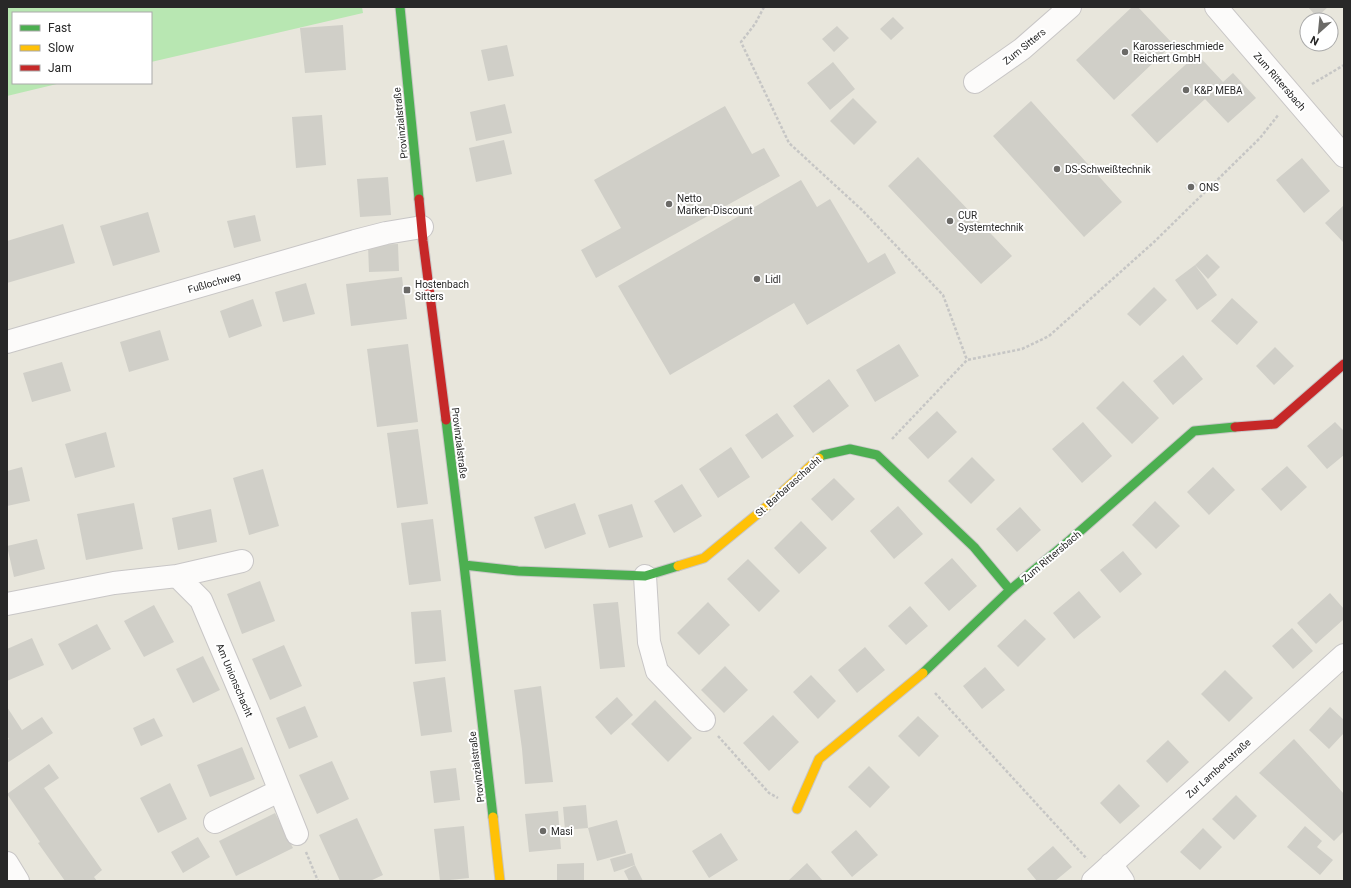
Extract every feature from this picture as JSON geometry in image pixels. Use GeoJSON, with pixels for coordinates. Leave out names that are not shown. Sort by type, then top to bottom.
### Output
{"type":"FeatureCollection","features":[{"type":"Feature","properties":{"kind":"street","name":"Provinzialstraße"},"geometry":{"type":"LineString","coordinates":[[400,7],[422,227],[464,565],[500,881]]}},
{"type":"Feature","properties":{"kind":"street","name":"Zum Sitters"},"geometry":{"type":"LineString","coordinates":[[975,82],[1022,49],[1070,7]]}},
{"type":"Feature","properties":{"kind":"street","name":"Zum Rittersbach"},"geometry":{"type":"LineString","coordinates":[[1216,7],[1344,156]]}},
{"type":"Feature","properties":{"kind":"street","name":"Fußlochweg"},"geometry":{"type":"LineString","coordinates":[[7,342],[355,241],[386,233],[422,227]]}},
{"type":"Feature","properties":{"kind":"street","name":"Zum Rittersbach"},"geometry":{"type":"LineString","coordinates":[[797,809],[819,759],[920,676],[1010,590],[1070,540],[1194,431],[1275,424],[1344,364]]}},
{"type":"Feature","properties":{"kind":"street","name":"St. Barbaraschacht"},"geometry":{"type":"LineString","coordinates":[[464,565],[518,571],[645,576],[704,558],[766,507],[823,455],[850,449],[877,455]]}},
{"type":"Feature","properties":{"kind":"street"},"geometry":{"type":"LineString","coordinates":[[877,455],[974,547],[1010,590]]}},
{"type":"Feature","properties":{"kind":"street"},"geometry":{"type":"LineString","coordinates":[[7,604],[114,583],[177,576],[242,561]]}},
{"type":"Feature","properties":{"kind":"street","name":"Am Unionschacht"},"geometry":{"type":"LineString","coordinates":[[177,576],[200,600],[248,711],[297,834]]}},
{"type":"Feature","properties":{"kind":"street"},"geometry":{"type":"LineString","coordinates":[[645,576],[649,642],[658,671],[704,720]]}},
{"type":"Feature","properties":{"kind":"street","name":"Zur Lambertstraße"},"geometry":{"type":"LineString","coordinates":[[1107,875],[1344,655]]}},
{"type":"Feature","properties":{"kind":"street"},"geometry":{"type":"LineString","coordinates":[[215,822],[279,792]]}},
{"type":"Feature","properties":{"kind":"street"},"geometry":{"type":"LineString","coordinates":[[7,863],[18,881]]}},
{"type":"Feature","properties":{"kind":"path"},"geometry":{"type":"LineString","coordinates":[[764,7],[756,24],[741,42],[789,143],[862,210],[943,295],[967,360]]}},
{"type":"Feature","properties":{"kind":"path"},"geometry":{"type":"LineString","coordinates":[[877,455],[967,360],[1022,349],[1049,336],[1154,242],[1260,138],[1293,96],[1344,65]]}},
{"type":"Feature","properties":{"kind":"path"},"geometry":{"type":"LineString","coordinates":[[920,676],[1107,875]]}},
{"type":"Feature","properties":{"kind":"path"},"geometry":{"type":"LineString","coordinates":[[704,720],[769,793],[797,809]]}},
{"type":"Feature","properties":{"kind":"path"},"geometry":{"type":"LineString","coordinates":[[297,834],[318,881]]}},
{"type":"Feature","properties":{"kind":"green space"},"geometry":{"type":"Polygon","coordinates":[[[7,7],[362,7],[363,13],[152,62],[152,12],[12,12],[12,84],[57,84],[7,96],[7,7]]]}},
{"type":"Feature","properties":{"kind":"building","name":"Karosserieschmiede Reichert GmbH"},"geometry":{"type":"Polygon","coordinates":[[[1132,7],[1138,7],[1173,44],[1114,100],[1076,60],[1132,7]]]}},
{"type":"Feature","properties":{"kind":"building"},"geometry":{"type":"Polygon","coordinates":[[[1308,7],[1328,7],[1322,12],[1312,12],[1308,7]]]}},
{"type":"Feature","properties":{"kind":"building"},"geometry":{"type":"Polygon","coordinates":[[[893,17],[904,28],[891,40],[880,29],[893,17]]]}},
{"type":"Feature","properties":{"kind":"building"},"geometry":{"type":"Polygon","coordinates":[[[343,25],[346,70],[305,73],[300,28],[343,25]]]}},
{"type":"Feature","properties":{"kind":"building"},"geometry":{"type":"Polygon","coordinates":[[[837,26],[849,38],[834,52],[822,39],[837,26]]]}},
{"type":"Feature","properties":{"kind":"building"},"geometry":{"type":"Polygon","coordinates":[[[507,45],[514,76],[488,81],[481,50],[507,45]]]}},
{"type":"Feature","properties":{"kind":"building","name":"K&P MEBA"},"geometry":{"type":"Polygon","coordinates":[[[1197,54],[1223,82],[1233,73],[1256,98],[1228,123],[1205,99],[1157,143],[1131,115],[1197,54]]]}},
{"type":"Feature","properties":{"kind":"building"},"geometry":{"type":"Polygon","coordinates":[[[833,62],[855,89],[830,110],[807,83],[833,62]]]}},
{"type":"Feature","properties":{"kind":"building"},"geometry":{"type":"Polygon","coordinates":[[[853,98],[877,122],[854,145],[830,121],[853,98]]]}},
{"type":"Feature","properties":{"kind":"building","name":"DS-Schweißtechnik"},"geometry":{"type":"Polygon","coordinates":[[[1031,101],[1122,202],[1084,237],[993,136],[1031,101]]]}},
{"type":"Feature","properties":{"kind":"building"},"geometry":{"type":"Polygon","coordinates":[[[505,104],[512,133],[476,141],[470,112],[505,104]]]}},
{"type":"Feature","properties":{"kind":"building","name":"Netto Marken-Discount"},"geometry":{"type":"Polygon","coordinates":[[[725,106],[752,154],[764,148],[780,176],[596,278],[581,250],[621,228],[594,180],[725,106]]]}},
{"type":"Feature","properties":{"kind":"building"},"geometry":{"type":"Polygon","coordinates":[[[322,115],[326,165],[296,168],[292,117],[322,115]]]}},
{"type":"Feature","properties":{"kind":"building"},"geometry":{"type":"Polygon","coordinates":[[[504,140],[512,174],[476,182],[469,148],[504,140]]]}},
{"type":"Feature","properties":{"kind":"building","name":"CUR Systemtechnik"},"geometry":{"type":"Polygon","coordinates":[[[918,157],[1012,256],[981,284],[888,186],[918,157]]]}},
{"type":"Feature","properties":{"kind":"building"},"geometry":{"type":"Polygon","coordinates":[[[1302,158],[1330,191],[1304,213],[1276,180],[1302,158]]]}},
{"type":"Feature","properties":{"kind":"building"},"geometry":{"type":"Polygon","coordinates":[[[388,177],[391,215],[360,217],[357,179],[388,177]]]}},
{"type":"Feature","properties":{"kind":"building","name":"Lidl"},"geometry":{"type":"Polygon","coordinates":[[[801,180],[817,207],[830,199],[868,263],[885,253],[896,273],[807,325],[794,303],[670,375],[618,286],[801,180]]]}},
{"type":"Feature","properties":{"kind":"building","name":"ONS"},"geometry":{"type":"Polygon","coordinates":[[[1193,181],[1198,185],[1190,193],[1185,188],[1193,181]]]}},
{"type":"Feature","properties":{"kind":"building"},"geometry":{"type":"Polygon","coordinates":[[[1344,205],[1344,242],[1343,242],[1325,223],[1344,205]]]}},
{"type":"Feature","properties":{"kind":"building"},"geometry":{"type":"Polygon","coordinates":[[[148,212],[160,252],[113,266],[100,226],[148,212]]]}},
{"type":"Feature","properties":{"kind":"building"},"geometry":{"type":"Polygon","coordinates":[[[255,215],[261,241],[234,248],[227,221],[255,215]]]}},
{"type":"Feature","properties":{"kind":"building"},"geometry":{"type":"Polygon","coordinates":[[[63,224],[75,263],[7,283],[7,241],[63,224]]]}},
{"type":"Feature","properties":{"kind":"building"},"geometry":{"type":"Polygon","coordinates":[[[398,244],[399,271],[369,272],[368,245],[398,244]]]}},
{"type":"Feature","properties":{"kind":"building"},"geometry":{"type":"Polygon","coordinates":[[[1207,254],[1220,267],[1208,279],[1195,265],[1207,254]]]}},
{"type":"Feature","properties":{"kind":"building"},"geometry":{"type":"Polygon","coordinates":[[[1195,265],[1217,295],[1197,310],[1175,280],[1195,265]]]}},
{"type":"Feature","properties":{"kind":"building"},"geometry":{"type":"Polygon","coordinates":[[[402,277],[407,319],[351,326],[346,284],[402,277]]]}},
{"type":"Feature","properties":{"kind":"building"},"geometry":{"type":"Polygon","coordinates":[[[306,283],[315,314],[283,322],[275,292],[306,283]]]}},
{"type":"Feature","properties":{"kind":"building"},"geometry":{"type":"Polygon","coordinates":[[[1154,287],[1167,300],[1140,326],[1127,314],[1154,287]]]}},
{"type":"Feature","properties":{"kind":"building"},"geometry":{"type":"Polygon","coordinates":[[[1232,298],[1258,322],[1237,345],[1211,321],[1232,298]]]}},
{"type":"Feature","properties":{"kind":"building"},"geometry":{"type":"Polygon","coordinates":[[[253,299],[262,326],[229,338],[220,311],[253,299]]]}},
{"type":"Feature","properties":{"kind":"building"},"geometry":{"type":"Polygon","coordinates":[[[160,330],[169,360],[129,372],[120,342],[160,330]]]}},
{"type":"Feature","properties":{"kind":"building"},"geometry":{"type":"Polygon","coordinates":[[[408,344],[418,422],[377,427],[367,349],[408,344]]]}},
{"type":"Feature","properties":{"kind":"building"},"geometry":{"type":"Polygon","coordinates":[[[899,344],[919,376],[875,402],[856,370],[899,344]]]}},
{"type":"Feature","properties":{"kind":"building"},"geometry":{"type":"Polygon","coordinates":[[[1275,347],[1294,366],[1274,385],[1256,366],[1275,347]]]}},
{"type":"Feature","properties":{"kind":"building"},"geometry":{"type":"Polygon","coordinates":[[[1183,355],[1203,379],[1173,405],[1153,381],[1183,355]]]}},
{"type":"Feature","properties":{"kind":"building"},"geometry":{"type":"Polygon","coordinates":[[[62,362],[71,391],[32,402],[23,373],[62,362]]]}},
{"type":"Feature","properties":{"kind":"building"},"geometry":{"type":"Polygon","coordinates":[[[829,379],[849,406],[813,433],[793,406],[829,379]]]}},
{"type":"Feature","properties":{"kind":"building"},"geometry":{"type":"Polygon","coordinates":[[[1123,381],[1159,418],[1132,444],[1096,408],[1123,381]]]}},
{"type":"Feature","properties":{"kind":"building"},"geometry":{"type":"Polygon","coordinates":[[[937,411],[957,432],[928,459],[908,438],[937,411]]]}},
{"type":"Feature","properties":{"kind":"building"},"geometry":{"type":"Polygon","coordinates":[[[777,413],[794,436],[762,459],[745,435],[777,413]]]}},
{"type":"Feature","properties":{"kind":"building"},"geometry":{"type":"Polygon","coordinates":[[[1083,422],[1112,456],[1082,483],[1052,449],[1083,422]]]}},
{"type":"Feature","properties":{"kind":"building"},"geometry":{"type":"Polygon","coordinates":[[[1335,422],[1344,431],[1344,455],[1327,469],[1307,446],[1335,422]]]}},
{"type":"Feature","properties":{"kind":"building"},"geometry":{"type":"Polygon","coordinates":[[[418,429],[428,504],[397,508],[387,433],[418,429]]]}},
{"type":"Feature","properties":{"kind":"building"},"geometry":{"type":"Polygon","coordinates":[[[106,432],[115,467],[75,478],[65,444],[106,432]]]}},
{"type":"Feature","properties":{"kind":"building"},"geometry":{"type":"Polygon","coordinates":[[[731,447],[750,477],[718,498],[699,469],[731,447]]]}},
{"type":"Feature","properties":{"kind":"building"},"geometry":{"type":"Polygon","coordinates":[[[972,457],[995,480],[971,504],[948,481],[972,457]]]}},
{"type":"Feature","properties":{"kind":"building"},"geometry":{"type":"Polygon","coordinates":[[[1287,466],[1307,487],[1281,511],[1261,489],[1287,466]]]}},
{"type":"Feature","properties":{"kind":"building"},"geometry":{"type":"Polygon","coordinates":[[[22,467],[30,501],[7,506],[7,471],[22,467]]]}},
{"type":"Feature","properties":{"kind":"building"},"geometry":{"type":"Polygon","coordinates":[[[1213,467],[1235,490],[1209,515],[1187,492],[1213,467]]]}},
{"type":"Feature","properties":{"kind":"building"},"geometry":{"type":"Polygon","coordinates":[[[263,469],[279,526],[249,535],[233,478],[263,469]]]}},
{"type":"Feature","properties":{"kind":"building"},"geometry":{"type":"Polygon","coordinates":[[[834,478],[855,499],[832,521],[811,499],[834,478]]]}},
{"type":"Feature","properties":{"kind":"building"},"geometry":{"type":"Polygon","coordinates":[[[682,484],[702,516],[674,533],[654,501],[682,484]]]}},
{"type":"Feature","properties":{"kind":"building"},"geometry":{"type":"Polygon","coordinates":[[[1155,501],[1180,526],[1156,549],[1132,525],[1155,501]]]}},
{"type":"Feature","properties":{"kind":"building"},"geometry":{"type":"Polygon","coordinates":[[[134,503],[143,549],[86,560],[77,514],[134,503]]]}},
{"type":"Feature","properties":{"kind":"building"},"geometry":{"type":"Polygon","coordinates":[[[575,503],[586,534],[545,549],[534,517],[575,503]]]}},
{"type":"Feature","properties":{"kind":"building"},"geometry":{"type":"Polygon","coordinates":[[[632,504],[643,537],[609,548],[598,515],[632,504]]]}},
{"type":"Feature","properties":{"kind":"building"},"geometry":{"type":"Polygon","coordinates":[[[898,506],[923,534],[894,559],[870,531],[898,506]]]}},
{"type":"Feature","properties":{"kind":"building"},"geometry":{"type":"Polygon","coordinates":[[[1020,507],[1041,530],[1017,552],[996,529],[1020,507]]]}},
{"type":"Feature","properties":{"kind":"building"},"geometry":{"type":"Polygon","coordinates":[[[211,509],[217,542],[178,550],[172,518],[211,509]]]}},
{"type":"Feature","properties":{"kind":"building"},"geometry":{"type":"Polygon","coordinates":[[[433,519],[441,581],[409,585],[401,523],[433,519]]]}},
{"type":"Feature","properties":{"kind":"building"},"geometry":{"type":"Polygon","coordinates":[[[801,521],[827,548],[799,574],[774,548],[801,521]]]}},
{"type":"Feature","properties":{"kind":"building"},"geometry":{"type":"Polygon","coordinates":[[[37,539],[45,569],[14,577],[7,546],[37,539]]]}},
{"type":"Feature","properties":{"kind":"building"},"geometry":{"type":"Polygon","coordinates":[[[1123,551],[1142,574],[1120,593],[1100,570],[1123,551]]]}},
{"type":"Feature","properties":{"kind":"building"},"geometry":{"type":"Polygon","coordinates":[[[952,558],[977,586],[949,611],[924,583],[952,558]]]}},
{"type":"Feature","properties":{"kind":"building"},"geometry":{"type":"Polygon","coordinates":[[[748,559],[780,591],[759,612],[727,579],[748,559]]]}},
{"type":"Feature","properties":{"kind":"building"},"geometry":{"type":"Polygon","coordinates":[[[260,581],[275,621],[242,634],[227,594],[260,581]]]}},
{"type":"Feature","properties":{"kind":"building"},"geometry":{"type":"Polygon","coordinates":[[[1079,591],[1101,617],[1074,639],[1053,613],[1079,591]]]}},
{"type":"Feature","properties":{"kind":"building"},"geometry":{"type":"Polygon","coordinates":[[[1330,593],[1344,609],[1344,619],[1316,644],[1297,623],[1330,593]]]}},
{"type":"Feature","properties":{"kind":"building"},"geometry":{"type":"Polygon","coordinates":[[[618,602],[625,667],[600,669],[593,604],[618,602]]]}},
{"type":"Feature","properties":{"kind":"building"},"geometry":{"type":"Polygon","coordinates":[[[708,602],[730,625],[699,655],[677,633],[708,602]]]}},
{"type":"Feature","properties":{"kind":"building"},"geometry":{"type":"Polygon","coordinates":[[[154,605],[174,642],[144,657],[124,621],[154,605]]]}},
{"type":"Feature","properties":{"kind":"building"},"geometry":{"type":"Polygon","coordinates":[[[910,606],[928,626],[906,645],[888,626],[910,606]]]}},
{"type":"Feature","properties":{"kind":"building"},"geometry":{"type":"Polygon","coordinates":[[[441,610],[446,661],[415,664],[411,612],[441,610]]]}},
{"type":"Feature","properties":{"kind":"building"},"geometry":{"type":"Polygon","coordinates":[[[1025,619],[1046,639],[1018,667],[997,646],[1025,619]]]}},
{"type":"Feature","properties":{"kind":"building"},"geometry":{"type":"Polygon","coordinates":[[[97,624],[111,649],[72,670],[58,644],[97,624]]]}},
{"type":"Feature","properties":{"kind":"building"},"geometry":{"type":"Polygon","coordinates":[[[1292,628],[1313,651],[1293,669],[1272,646],[1292,628]]]}},
{"type":"Feature","properties":{"kind":"building"},"geometry":{"type":"Polygon","coordinates":[[[32,638],[44,665],[7,681],[7,649],[32,638]]]}},
{"type":"Feature","properties":{"kind":"building"},"geometry":{"type":"Polygon","coordinates":[[[284,645],[302,686],[270,700],[252,659],[284,645]]]}},
{"type":"Feature","properties":{"kind":"building"},"geometry":{"type":"Polygon","coordinates":[[[865,647],[885,670],[857,693],[838,670],[865,647]]]}},
{"type":"Feature","properties":{"kind":"building"},"geometry":{"type":"Polygon","coordinates":[[[203,656],[220,690],[193,703],[176,669],[203,656]]]}},
{"type":"Feature","properties":{"kind":"building"},"geometry":{"type":"Polygon","coordinates":[[[725,666],[748,690],[724,713],[701,690],[725,666]]]}},
{"type":"Feature","properties":{"kind":"building"},"geometry":{"type":"Polygon","coordinates":[[[985,667],[1005,690],[982,709],[963,686],[985,667]]]}},
{"type":"Feature","properties":{"kind":"building"},"geometry":{"type":"Polygon","coordinates":[[[1225,670],[1253,698],[1229,722],[1201,694],[1225,670]]]}},
{"type":"Feature","properties":{"kind":"building"},"geometry":{"type":"Polygon","coordinates":[[[811,675],[836,701],[818,719],[793,692],[811,675]]]}},
{"type":"Feature","properties":{"kind":"building"},"geometry":{"type":"Polygon","coordinates":[[[445,677],[452,732],[421,736],[413,682],[445,677]]]}},
{"type":"Feature","properties":{"kind":"building"},"geometry":{"type":"Polygon","coordinates":[[[541,686],[553,782],[525,784],[514,690],[541,686]]]}},
{"type":"Feature","properties":{"kind":"building"},"geometry":{"type":"Polygon","coordinates":[[[617,697],[633,715],[611,735],[595,717],[617,697]]]}},
{"type":"Feature","properties":{"kind":"building"},"geometry":{"type":"Polygon","coordinates":[[[655,700],[692,738],[668,762],[631,724],[655,700]]]}},
{"type":"Feature","properties":{"kind":"building"},"geometry":{"type":"Polygon","coordinates":[[[305,706],[318,737],[289,749],[276,718],[305,706]]]}},
{"type":"Feature","properties":{"kind":"building"},"geometry":{"type":"Polygon","coordinates":[[[7,707],[22,730],[42,717],[53,733],[7,763],[7,740],[9,739],[7,736],[7,707]]]}},
{"type":"Feature","properties":{"kind":"building"},"geometry":{"type":"Polygon","coordinates":[[[1330,707],[1344,720],[1344,733],[1329,749],[1309,730],[1330,707]]]}},
{"type":"Feature","properties":{"kind":"building"},"geometry":{"type":"Polygon","coordinates":[[[773,715],[799,742],[769,771],[743,743],[773,715]]]}},
{"type":"Feature","properties":{"kind":"building"},"geometry":{"type":"Polygon","coordinates":[[[918,716],[939,736],[919,757],[898,736],[918,716]]]}},
{"type":"Feature","properties":{"kind":"building"},"geometry":{"type":"Polygon","coordinates":[[[154,718],[163,736],[141,746],[133,728],[154,718]]]}},
{"type":"Feature","properties":{"kind":"building"},"geometry":{"type":"Polygon","coordinates":[[[1294,739],[1344,794],[1344,831],[1334,841],[1259,773],[1294,739]]]}},
{"type":"Feature","properties":{"kind":"building"},"geometry":{"type":"Polygon","coordinates":[[[1168,740],[1189,762],[1167,783],[1146,761],[1168,740]]]}},
{"type":"Feature","properties":{"kind":"building"},"geometry":{"type":"Polygon","coordinates":[[[242,747],[255,779],[210,797],[197,765],[242,747]]]}},
{"type":"Feature","properties":{"kind":"building"},"geometry":{"type":"Polygon","coordinates":[[[332,761],[349,799],[317,814],[299,775],[332,761]]]}},
{"type":"Feature","properties":{"kind":"building"},"geometry":{"type":"Polygon","coordinates":[[[49,764],[59,778],[44,788],[102,870],[94,877],[97,881],[65,881],[38,843],[40,842],[7,794],[49,764]]]}},
{"type":"Feature","properties":{"kind":"building"},"geometry":{"type":"Polygon","coordinates":[[[869,766],[890,787],[870,808],[848,787],[869,766]]]}},
{"type":"Feature","properties":{"kind":"building"},"geometry":{"type":"Polygon","coordinates":[[[456,768],[460,800],[434,803],[430,771],[456,768]]]}},
{"type":"Feature","properties":{"kind":"building"},"geometry":{"type":"Polygon","coordinates":[[[170,783],[187,819],[158,833],[140,798],[170,783]]]}},
{"type":"Feature","properties":{"kind":"building"},"geometry":{"type":"Polygon","coordinates":[[[1119,784],[1140,806],[1120,824],[1100,803],[1119,784]]]}},
{"type":"Feature","properties":{"kind":"building"},"geometry":{"type":"Polygon","coordinates":[[[1236,795],[1257,816],[1234,840],[1212,819],[1236,795]]]}},
{"type":"Feature","properties":{"kind":"building"},"geometry":{"type":"Polygon","coordinates":[[[586,805],[588,828],[565,830],[563,807],[586,805]]]}},
{"type":"Feature","properties":{"kind":"building","name":"Masi"},"geometry":{"type":"Polygon","coordinates":[[[558,811],[561,849],[529,852],[525,814],[558,811]]]}},
{"type":"Feature","properties":{"kind":"building"},"geometry":{"type":"Polygon","coordinates":[[[275,813],[293,848],[236,876],[219,841],[275,813]]]}},
{"type":"Feature","properties":{"kind":"building"},"geometry":{"type":"Polygon","coordinates":[[[357,818],[383,875],[370,881],[340,881],[319,835],[357,818]]]}},
{"type":"Feature","properties":{"kind":"building"},"geometry":{"type":"Polygon","coordinates":[[[617,820],[626,853],[597,861],[588,828],[617,820]]]}},
{"type":"Feature","properties":{"kind":"building"},"geometry":{"type":"Polygon","coordinates":[[[464,826],[469,878],[440,881],[434,829],[464,826]]]}},
{"type":"Feature","properties":{"kind":"building"},"geometry":{"type":"Polygon","coordinates":[[[1305,826],[1322,841],[1317,847],[1333,860],[1320,875],[1287,847],[1305,826]]]}},
{"type":"Feature","properties":{"kind":"building"},"geometry":{"type":"Polygon","coordinates":[[[1203,828],[1222,847],[1200,870],[1180,852],[1203,828]]]}},
{"type":"Feature","properties":{"kind":"building"},"geometry":{"type":"Polygon","coordinates":[[[856,830],[878,855],[852,877],[831,852],[856,830]]]}},
{"type":"Feature","properties":{"kind":"building"},"geometry":{"type":"Polygon","coordinates":[[[721,833],[738,860],[709,878],[692,851],[721,833]]]}},
{"type":"Feature","properties":{"kind":"building"},"geometry":{"type":"Polygon","coordinates":[[[198,837],[210,857],[183,873],[171,852],[198,837]]]}},
{"type":"Feature","properties":{"kind":"building"},"geometry":{"type":"Polygon","coordinates":[[[1053,846],[1072,867],[1055,881],[1037,881],[1027,869],[1053,846]]]}},
{"type":"Feature","properties":{"kind":"building"},"geometry":{"type":"Polygon","coordinates":[[[632,853],[635,865],[614,872],[610,859],[632,853]]]}},
{"type":"Feature","properties":{"kind":"building"},"geometry":{"type":"Polygon","coordinates":[[[584,863],[584,881],[557,881],[557,864],[584,863]]]}},
{"type":"Feature","properties":{"kind":"building"},"geometry":{"type":"Polygon","coordinates":[[[807,863],[823,881],[788,881],[807,863]]]}},
{"type":"Feature","properties":{"kind":"building"},"geometry":{"type":"Polygon","coordinates":[[[635,865],[643,881],[629,881],[624,871],[635,865]]]}},
{"type":"Feature","properties":{"kind":"traffic: fast"},"geometry":{"type":"LineString","coordinates":[[400,7],[419,199]]}},
{"type":"Feature","properties":{"kind":"traffic: fast"},"geometry":{"type":"LineString","coordinates":[[446,420],[493,817]]}},
{"type":"Feature","properties":{"kind":"traffic: fast"},"geometry":{"type":"LineString","coordinates":[[923,673],[1010,590],[1070,540],[1194,431],[1235,427]]}},
{"type":"Feature","properties":{"kind":"traffic: fast"},"geometry":{"type":"LineString","coordinates":[[819,458],[823,455],[850,449],[877,455],[974,547],[1010,590]]}},
{"type":"Feature","properties":{"kind":"traffic: fast"},"geometry":{"type":"LineString","coordinates":[[464,565],[518,571],[645,576],[678,566]]}},
{"type":"Feature","properties":{"kind":"traffic: slow"},"geometry":{"type":"LineString","coordinates":[[678,566],[704,558],[766,507],[819,458]]}},
{"type":"Feature","properties":{"kind":"traffic: slow"},"geometry":{"type":"LineString","coordinates":[[797,809],[819,759],[923,673]]}},
{"type":"Feature","properties":{"kind":"traffic: slow"},"geometry":{"type":"LineString","coordinates":[[493,817],[500,881]]}},
{"type":"Feature","properties":{"kind":"traffic: jam"},"geometry":{"type":"LineString","coordinates":[[419,199],[446,420]]}},
{"type":"Feature","properties":{"kind":"traffic: jam"},"geometry":{"type":"LineString","coordinates":[[1235,427],[1275,424],[1344,364]]}},
{"type":"Feature","properties":{"kind":"place","name":"Karosserieschmiede Reichert GmbH"},"geometry":{"type":"Point","coordinates":[1125,52]}},
{"type":"Feature","properties":{"kind":"place","name":"K&P MEBA"},"geometry":{"type":"Point","coordinates":[1186,90]}},
{"type":"Feature","properties":{"kind":"place","name":"DS-Schweißtechnik"},"geometry":{"type":"Point","coordinates":[1057,169]}},
{"type":"Feature","properties":{"kind":"place","name":"ONS"},"geometry":{"type":"Point","coordinates":[1191,187]}},
{"type":"Feature","properties":{"kind":"place","name":"Netto Marken-Discount"},"geometry":{"type":"Point","coordinates":[669,204]}},
{"type":"Feature","properties":{"kind":"place","name":"CUR Systemtechnik"},"geometry":{"type":"Point","coordinates":[950,221]}},
{"type":"Feature","properties":{"kind":"place","name":"Lidl"},"geometry":{"type":"Point","coordinates":[757,279]}},
{"type":"Feature","properties":{"kind":"place","name":"Hostenbach Sitters"},"geometry":{"type":"Point","coordinates":[407,290]}},
{"type":"Feature","properties":{"kind":"place","name":"Masi"},"geometry":{"type":"Point","coordinates":[543,831]}}]}
